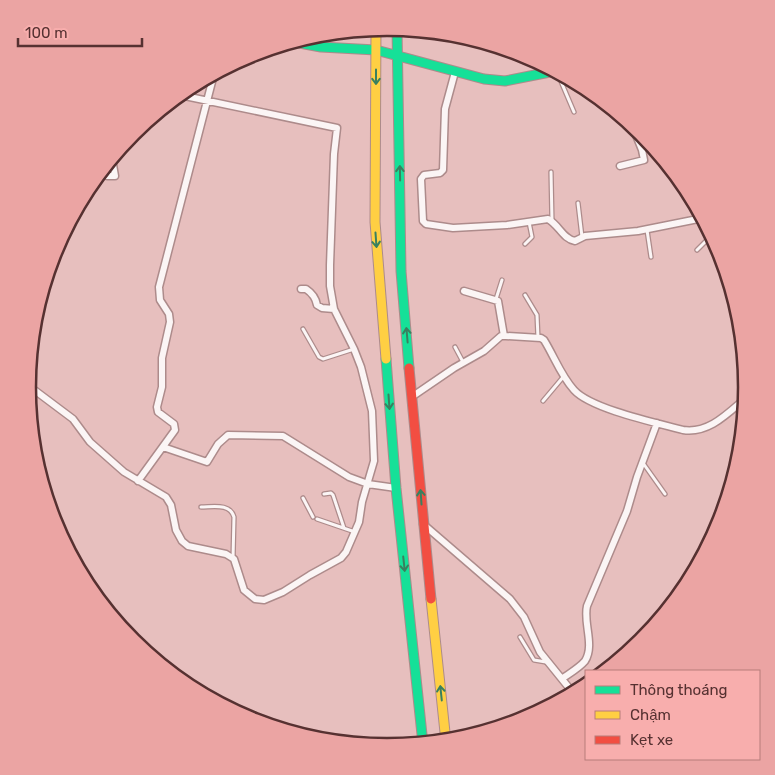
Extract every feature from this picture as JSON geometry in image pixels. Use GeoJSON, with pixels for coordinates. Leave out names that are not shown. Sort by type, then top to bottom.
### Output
{"type":"FeatureCollection","features":[{"type":"Feature","properties":{"kind":"street"},"geometry":{"type":"LineString","coordinates":[[398,36],[401,271],[423,524],[445,734]]}},
{"type":"Feature","properties":{"kind":"street"},"geometry":{"type":"LineString","coordinates":[[376,37],[375,222],[396,488],[422,737]]}},
{"type":"Feature","properties":{"kind":"street"},"geometry":{"type":"LineString","coordinates":[[310,45],[376,50],[484,79],[505,81],[544,73]]}},
{"type":"Feature","properties":{"kind":"street"},"geometry":{"type":"LineString","coordinates":[[455,72],[445,110],[443,170],[440,173],[424,175],[421,179],[423,221],[426,224],[453,228],[507,226],[544,219],[552,221],[571,240],[575,240],[696,219]]}},
{"type":"Feature","properties":{"kind":"street"},"geometry":{"type":"LineString","coordinates":[[138,481],[174,432],[175,427],[174,424],[158,412],[156,407],[162,387],[162,358],[170,322],[169,314],[160,300],[159,287],[212,83]]}},
{"type":"Feature","properties":{"kind":"street"},"geometry":{"type":"LineString","coordinates":[[36,391],[73,419],[90,442],[124,472],[169,501],[176,530],[182,541],[188,546],[226,554],[233,558],[244,590],[255,599],[264,600],[289,589],[341,558],[346,552],[359,522],[363,497],[374,461],[372,411],[361,367],[334,309],[330,286],[334,154],[337,128],[189,97]]}},
{"type":"Feature","properties":{"kind":"street"},"geometry":{"type":"LineString","coordinates":[[620,166],[644,160],[639,142]]}},
{"type":"Feature","properties":{"kind":"street"},"geometry":{"type":"LineString","coordinates":[[107,176],[116,176],[114,167]]}},
{"type":"Feature","properties":{"kind":"street"},"geometry":{"type":"LineString","coordinates":[[301,289],[306,288],[310,291],[318,305],[322,308],[334,309]]}},
{"type":"Feature","properties":{"kind":"street"},"geometry":{"type":"LineString","coordinates":[[464,291],[496,299],[504,336]]}},
{"type":"Feature","properties":{"kind":"street"},"geometry":{"type":"LineString","coordinates":[[413,396],[464,362],[484,352],[494,341],[504,336],[544,340],[564,376],[578,394],[605,408],[693,432],[713,425],[738,404]]}},
{"type":"Feature","properties":{"kind":"street"},"geometry":{"type":"LineString","coordinates":[[563,678],[582,664],[588,654],[589,644],[585,621],[587,606],[627,511],[633,488],[657,423]]}},
{"type":"Feature","properties":{"kind":"street"},"geometry":{"type":"LineString","coordinates":[[163,447],[207,462],[218,444],[228,435],[283,436],[335,469],[368,484],[396,488]]}},
{"type":"Feature","properties":{"kind":"street"},"geometry":{"type":"LineString","coordinates":[[423,524],[515,603],[524,617],[540,652],[570,688]]}},
{"type":"Feature","properties":{"kind":"lane"},"geometry":{"type":"LineString","coordinates":[[561,82],[574,112]]}},
{"type":"Feature","properties":{"kind":"lane"},"geometry":{"type":"LineString","coordinates":[[551,172],[552,221]]}},
{"type":"Feature","properties":{"kind":"lane"},"geometry":{"type":"LineString","coordinates":[[578,203],[582,238]]}},
{"type":"Feature","properties":{"kind":"lane"},"geometry":{"type":"LineString","coordinates":[[525,244],[532,237],[529,222]]}},
{"type":"Feature","properties":{"kind":"lane"},"geometry":{"type":"LineString","coordinates":[[647,229],[651,257]]}},
{"type":"Feature","properties":{"kind":"lane"},"geometry":{"type":"LineString","coordinates":[[697,250],[707,240]]}},
{"type":"Feature","properties":{"kind":"lane"},"geometry":{"type":"LineString","coordinates":[[496,299],[502,280]]}},
{"type":"Feature","properties":{"kind":"lane"},"geometry":{"type":"LineString","coordinates":[[525,295],[537,315],[538,338]]}},
{"type":"Feature","properties":{"kind":"lane"},"geometry":{"type":"LineString","coordinates":[[303,329],[322,359],[354,349]]}},
{"type":"Feature","properties":{"kind":"lane"},"geometry":{"type":"LineString","coordinates":[[454,347],[464,362]]}},
{"type":"Feature","properties":{"kind":"lane"},"geometry":{"type":"LineString","coordinates":[[543,400],[564,376]]}},
{"type":"Feature","properties":{"kind":"lane"},"geometry":{"type":"LineString","coordinates":[[642,463],[665,494]]}},
{"type":"Feature","properties":{"kind":"lane"},"geometry":{"type":"LineString","coordinates":[[324,494],[331,493],[334,495],[344,528]]}},
{"type":"Feature","properties":{"kind":"lane"},"geometry":{"type":"LineString","coordinates":[[303,498],[313,517]]}},
{"type":"Feature","properties":{"kind":"lane"},"geometry":{"type":"LineString","coordinates":[[201,507],[228,507],[232,511],[234,517],[233,558]]}},
{"type":"Feature","properties":{"kind":"lane"},"geometry":{"type":"LineString","coordinates":[[318,519],[355,532]]}},
{"type":"Feature","properties":{"kind":"lane"},"geometry":{"type":"LineString","coordinates":[[520,637],[534,660],[549,663]]}},
{"type":"Feature","properties":{"kind":"traffic: fast"},"geometry":{"type":"LineString","coordinates":[[397,36],[401,271],[409,368]]}},
{"type":"Feature","properties":{"kind":"traffic: fast"},"geometry":{"type":"LineString","coordinates":[[310,45],[376,50],[484,79],[505,81],[545,73]]}},
{"type":"Feature","properties":{"kind":"traffic: fast"},"geometry":{"type":"LineString","coordinates":[[386,359],[396,488],[422,737]]}},
{"type":"Feature","properties":{"kind":"traffic: slow"},"geometry":{"type":"LineString","coordinates":[[376,37],[375,222],[386,359]]}},
{"type":"Feature","properties":{"kind":"traffic: slow"},"geometry":{"type":"LineString","coordinates":[[431,599],[445,734]]}},
{"type":"Feature","properties":{"kind":"traffic: jam"},"geometry":{"type":"LineString","coordinates":[[409,368],[431,599]]}}]}
